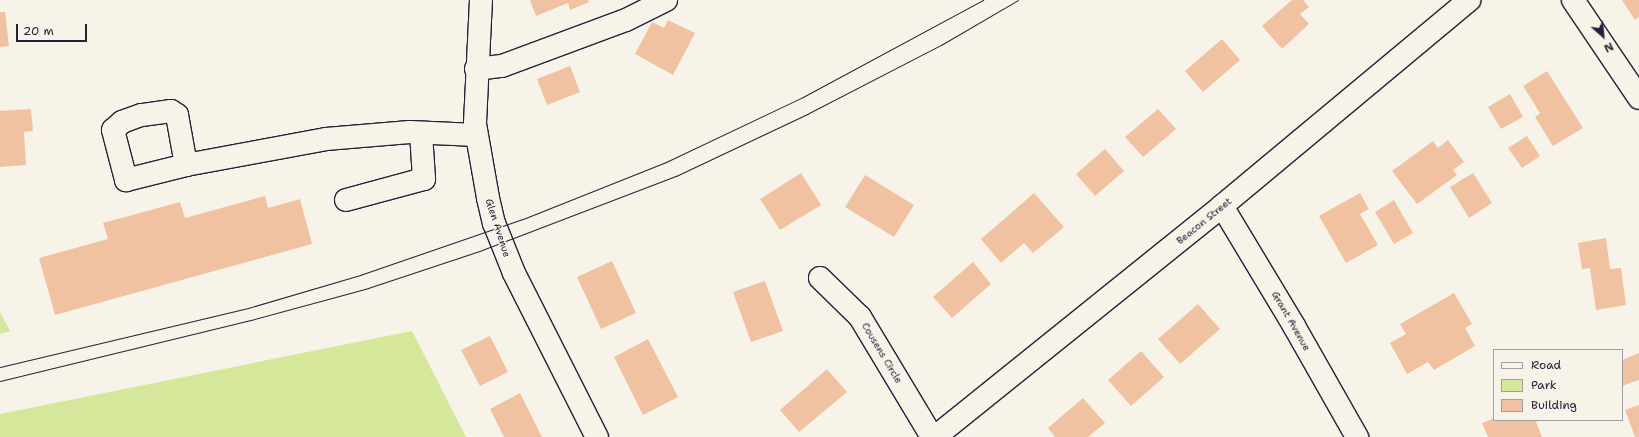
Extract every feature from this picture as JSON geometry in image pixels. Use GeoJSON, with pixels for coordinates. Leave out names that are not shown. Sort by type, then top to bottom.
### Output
{"type":"FeatureCollection","features":[{"type":"Feature","properties":{"kind":"street","name":"Glen Avenue"},"geometry":{"type":"LineString","coordinates":[[482,0],[476,69],[476,135],[488,198],[504,249],[597,437]]}},
{"type":"Feature","properties":{"kind":"street"},"geometry":{"type":"LineString","coordinates":[[476,69],[502,66],[626,20],[666,0]]}},
{"type":"Feature","properties":{"kind":"street","name":"Beacon Street"},"geometry":{"type":"LineString","coordinates":[[935,437],[1222,206],[1469,0]]}},
{"type":"Feature","properties":{"kind":"street"},"geometry":{"type":"LineString","coordinates":[[1574,0],[1639,98]]}},
{"type":"Feature","properties":{"kind":"street"},"geometry":{"type":"LineString","coordinates":[[186,165],[326,140],[421,133],[476,135]]}},
{"type":"Feature","properties":{"kind":"street"},"geometry":{"type":"LineString","coordinates":[[346,200],[424,179],[421,133]]}},
{"type":"Feature","properties":{"kind":"street","name":"Grant Avenue"},"geometry":{"type":"LineString","coordinates":[[1222,206],[1294,326],[1357,437]]}},
{"type":"Feature","properties":{"kind":"street","name":"Cousens Circle"},"geometry":{"type":"LineString","coordinates":[[820,278],[860,317],[932,437]]}},
{"type":"Feature","properties":{"kind":"green space"},"geometry":{"type":"Polygon","coordinates":[[[0,312],[10,331],[0,334],[0,312]]]}},
{"type":"Feature","properties":{"kind":"green space"},"geometry":{"type":"Polygon","coordinates":[[[412,331],[466,437],[0,437],[0,414],[412,331]]]}},
{"type":"Feature","properties":{"kind":"building"},"geometry":{"type":"Polygon","coordinates":[[[530,0],[588,0],[589,2],[570,10],[568,3],[536,16],[530,0]]]}},
{"type":"Feature","properties":{"kind":"building"},"geometry":{"type":"Polygon","coordinates":[[[1292,0],[1303,0],[1309,7],[1300,14],[1309,24],[1282,49],[1262,26],[1292,0]]]}},
{"type":"Feature","properties":{"kind":"building"},"geometry":{"type":"Polygon","coordinates":[[[1622,0],[1639,0],[1639,17],[1635,20],[1622,0]]]}},
{"type":"Feature","properties":{"kind":"building"},"geometry":{"type":"Polygon","coordinates":[[[0,12],[5,12],[9,46],[0,47],[0,12]]]}},
{"type":"Feature","properties":{"kind":"building"},"geometry":{"type":"Polygon","coordinates":[[[668,20],[695,33],[673,75],[635,54],[652,22],[664,28],[668,20]]]}},
{"type":"Feature","properties":{"kind":"building"},"geometry":{"type":"Polygon","coordinates":[[[1222,39],[1240,60],[1203,92],[1185,71],[1222,39]]]}},
{"type":"Feature","properties":{"kind":"building"},"geometry":{"type":"Polygon","coordinates":[[[570,66],[580,92],[547,105],[537,79],[570,66]]]}},
{"type":"Feature","properties":{"kind":"building"},"geometry":{"type":"Polygon","coordinates":[[[1547,71],[1583,128],[1553,146],[1535,117],[1540,113],[1523,86],[1547,71]]]}},
{"type":"Feature","properties":{"kind":"building"},"geometry":{"type":"Polygon","coordinates":[[[1510,94],[1523,117],[1501,129],[1488,107],[1510,94]]]}},
{"type":"Feature","properties":{"kind":"building"},"geometry":{"type":"Polygon","coordinates":[[[31,109],[33,131],[24,132],[26,165],[0,167],[0,111],[31,109]]]}},
{"type":"Feature","properties":{"kind":"building"},"geometry":{"type":"Polygon","coordinates":[[[1158,109],[1176,129],[1143,157],[1125,137],[1158,109]]]}},
{"type":"Feature","properties":{"kind":"building"},"geometry":{"type":"Polygon","coordinates":[[[1527,136],[1540,156],[1522,168],[1508,148],[1527,136]]]}},
{"type":"Feature","properties":{"kind":"building"},"geometry":{"type":"Polygon","coordinates":[[[1448,140],[1464,162],[1453,170],[1457,175],[1417,204],[1392,171],[1433,141],[1438,148],[1448,140]]]}},
{"type":"Feature","properties":{"kind":"building"},"geometry":{"type":"Polygon","coordinates":[[[1105,149],[1124,171],[1095,196],[1076,174],[1105,149]]]}},
{"type":"Feature","properties":{"kind":"building"},"geometry":{"type":"Polygon","coordinates":[[[801,173],[821,205],[780,230],[760,199],[801,173]]]}},
{"type":"Feature","properties":{"kind":"building"},"geometry":{"type":"Polygon","coordinates":[[[1473,173],[1492,203],[1469,218],[1450,187],[1473,173]]]}},
{"type":"Feature","properties":{"kind":"building"},"geometry":{"type":"Polygon","coordinates":[[[865,175],[914,205],[894,237],[845,207],[865,175]]]}},
{"type":"Feature","properties":{"kind":"building"},"geometry":{"type":"Polygon","coordinates":[[[1034,193],[1064,227],[1033,253],[1024,243],[1001,263],[981,239],[1034,193]]]}},
{"type":"Feature","properties":{"kind":"building"},"geometry":{"type":"Polygon","coordinates":[[[1360,193],[1369,209],[1360,214],[1378,245],[1346,263],[1319,216],[1360,193]]]}},
{"type":"Feature","properties":{"kind":"building"},"geometry":{"type":"Polygon","coordinates":[[[265,196],[268,208],[300,199],[312,244],[55,315],[39,258],[108,239],[103,223],[180,202],[185,218],[265,196]]]}},
{"type":"Feature","properties":{"kind":"building"},"geometry":{"type":"Polygon","coordinates":[[[1394,200],[1413,233],[1394,244],[1375,212],[1394,200]]]}},
{"type":"Feature","properties":{"kind":"building"},"geometry":{"type":"Polygon","coordinates":[[[1606,238],[1610,269],[1621,268],[1626,305],[1596,310],[1590,268],[1582,269],[1578,243],[1606,238]]]}},
{"type":"Feature","properties":{"kind":"building"},"geometry":{"type":"Polygon","coordinates":[[[612,261],[636,313],[601,329],[577,277],[612,261]]]}},
{"type":"Feature","properties":{"kind":"building"},"geometry":{"type":"Polygon","coordinates":[[[973,262],[991,284],[952,318],[933,297],[973,262]]]}},
{"type":"Feature","properties":{"kind":"building"},"geometry":{"type":"Polygon","coordinates":[[[765,281],[783,331],[751,342],[733,292],[765,281]]]}},
{"type":"Feature","properties":{"kind":"building"},"geometry":{"type":"Polygon","coordinates":[[[1454,293],[1472,324],[1465,328],[1475,346],[1434,370],[1428,362],[1407,374],[1390,343],[1406,334],[1400,324],[1454,293]]]}},
{"type":"Feature","properties":{"kind":"building"},"geometry":{"type":"Polygon","coordinates":[[[1198,304],[1220,329],[1180,364],[1158,339],[1198,304]]]}},
{"type":"Feature","properties":{"kind":"building"},"geometry":{"type":"Polygon","coordinates":[[[490,336],[508,372],[480,386],[461,350],[490,336]]]}},
{"type":"Feature","properties":{"kind":"building"},"geometry":{"type":"Polygon","coordinates":[[[648,339],[678,397],[643,415],[614,357],[648,339]]]}},
{"type":"Feature","properties":{"kind":"building"},"geometry":{"type":"Polygon","coordinates":[[[1141,351],[1164,377],[1131,406],[1108,380],[1141,351]]]}},
{"type":"Feature","properties":{"kind":"building"},"geometry":{"type":"Polygon","coordinates":[[[1639,353],[1639,380],[1623,386],[1623,360],[1639,353]]]}},
{"type":"Feature","properties":{"kind":"building"},"geometry":{"type":"Polygon","coordinates":[[[827,369],[847,392],[799,432],[780,410],[827,369]]]}},
{"type":"Feature","properties":{"kind":"building"},"geometry":{"type":"Polygon","coordinates":[[[520,393],[542,437],[504,437],[490,409],[520,393]]]}},
{"type":"Feature","properties":{"kind":"building"},"geometry":{"type":"Polygon","coordinates":[[[1083,398],[1105,423],[1088,437],[1055,437],[1048,428],[1083,398]]]}},
{"type":"Feature","properties":{"kind":"building"},"geometry":{"type":"Polygon","coordinates":[[[1639,405],[1639,437],[1635,437],[1625,410],[1639,405]]]}},
{"type":"Feature","properties":{"kind":"building"},"geometry":{"type":"Polygon","coordinates":[[[1493,418],[1493,421],[1538,421],[1536,422],[1542,437],[1488,437],[1482,423],[1493,418]]]}},
{"type":"Feature","properties":{"kind":"tram line"},"geometry":{"type":"LineString","coordinates":[[0,367],[248,308],[360,275],[523,219],[666,162],[801,98],[983,0]]}},
{"type":"Feature","properties":{"kind":"tram line"},"geometry":{"type":"LineString","coordinates":[[0,381],[251,320],[365,289],[482,250],[676,176],[809,113],[941,45],[1018,0]]}}]}
